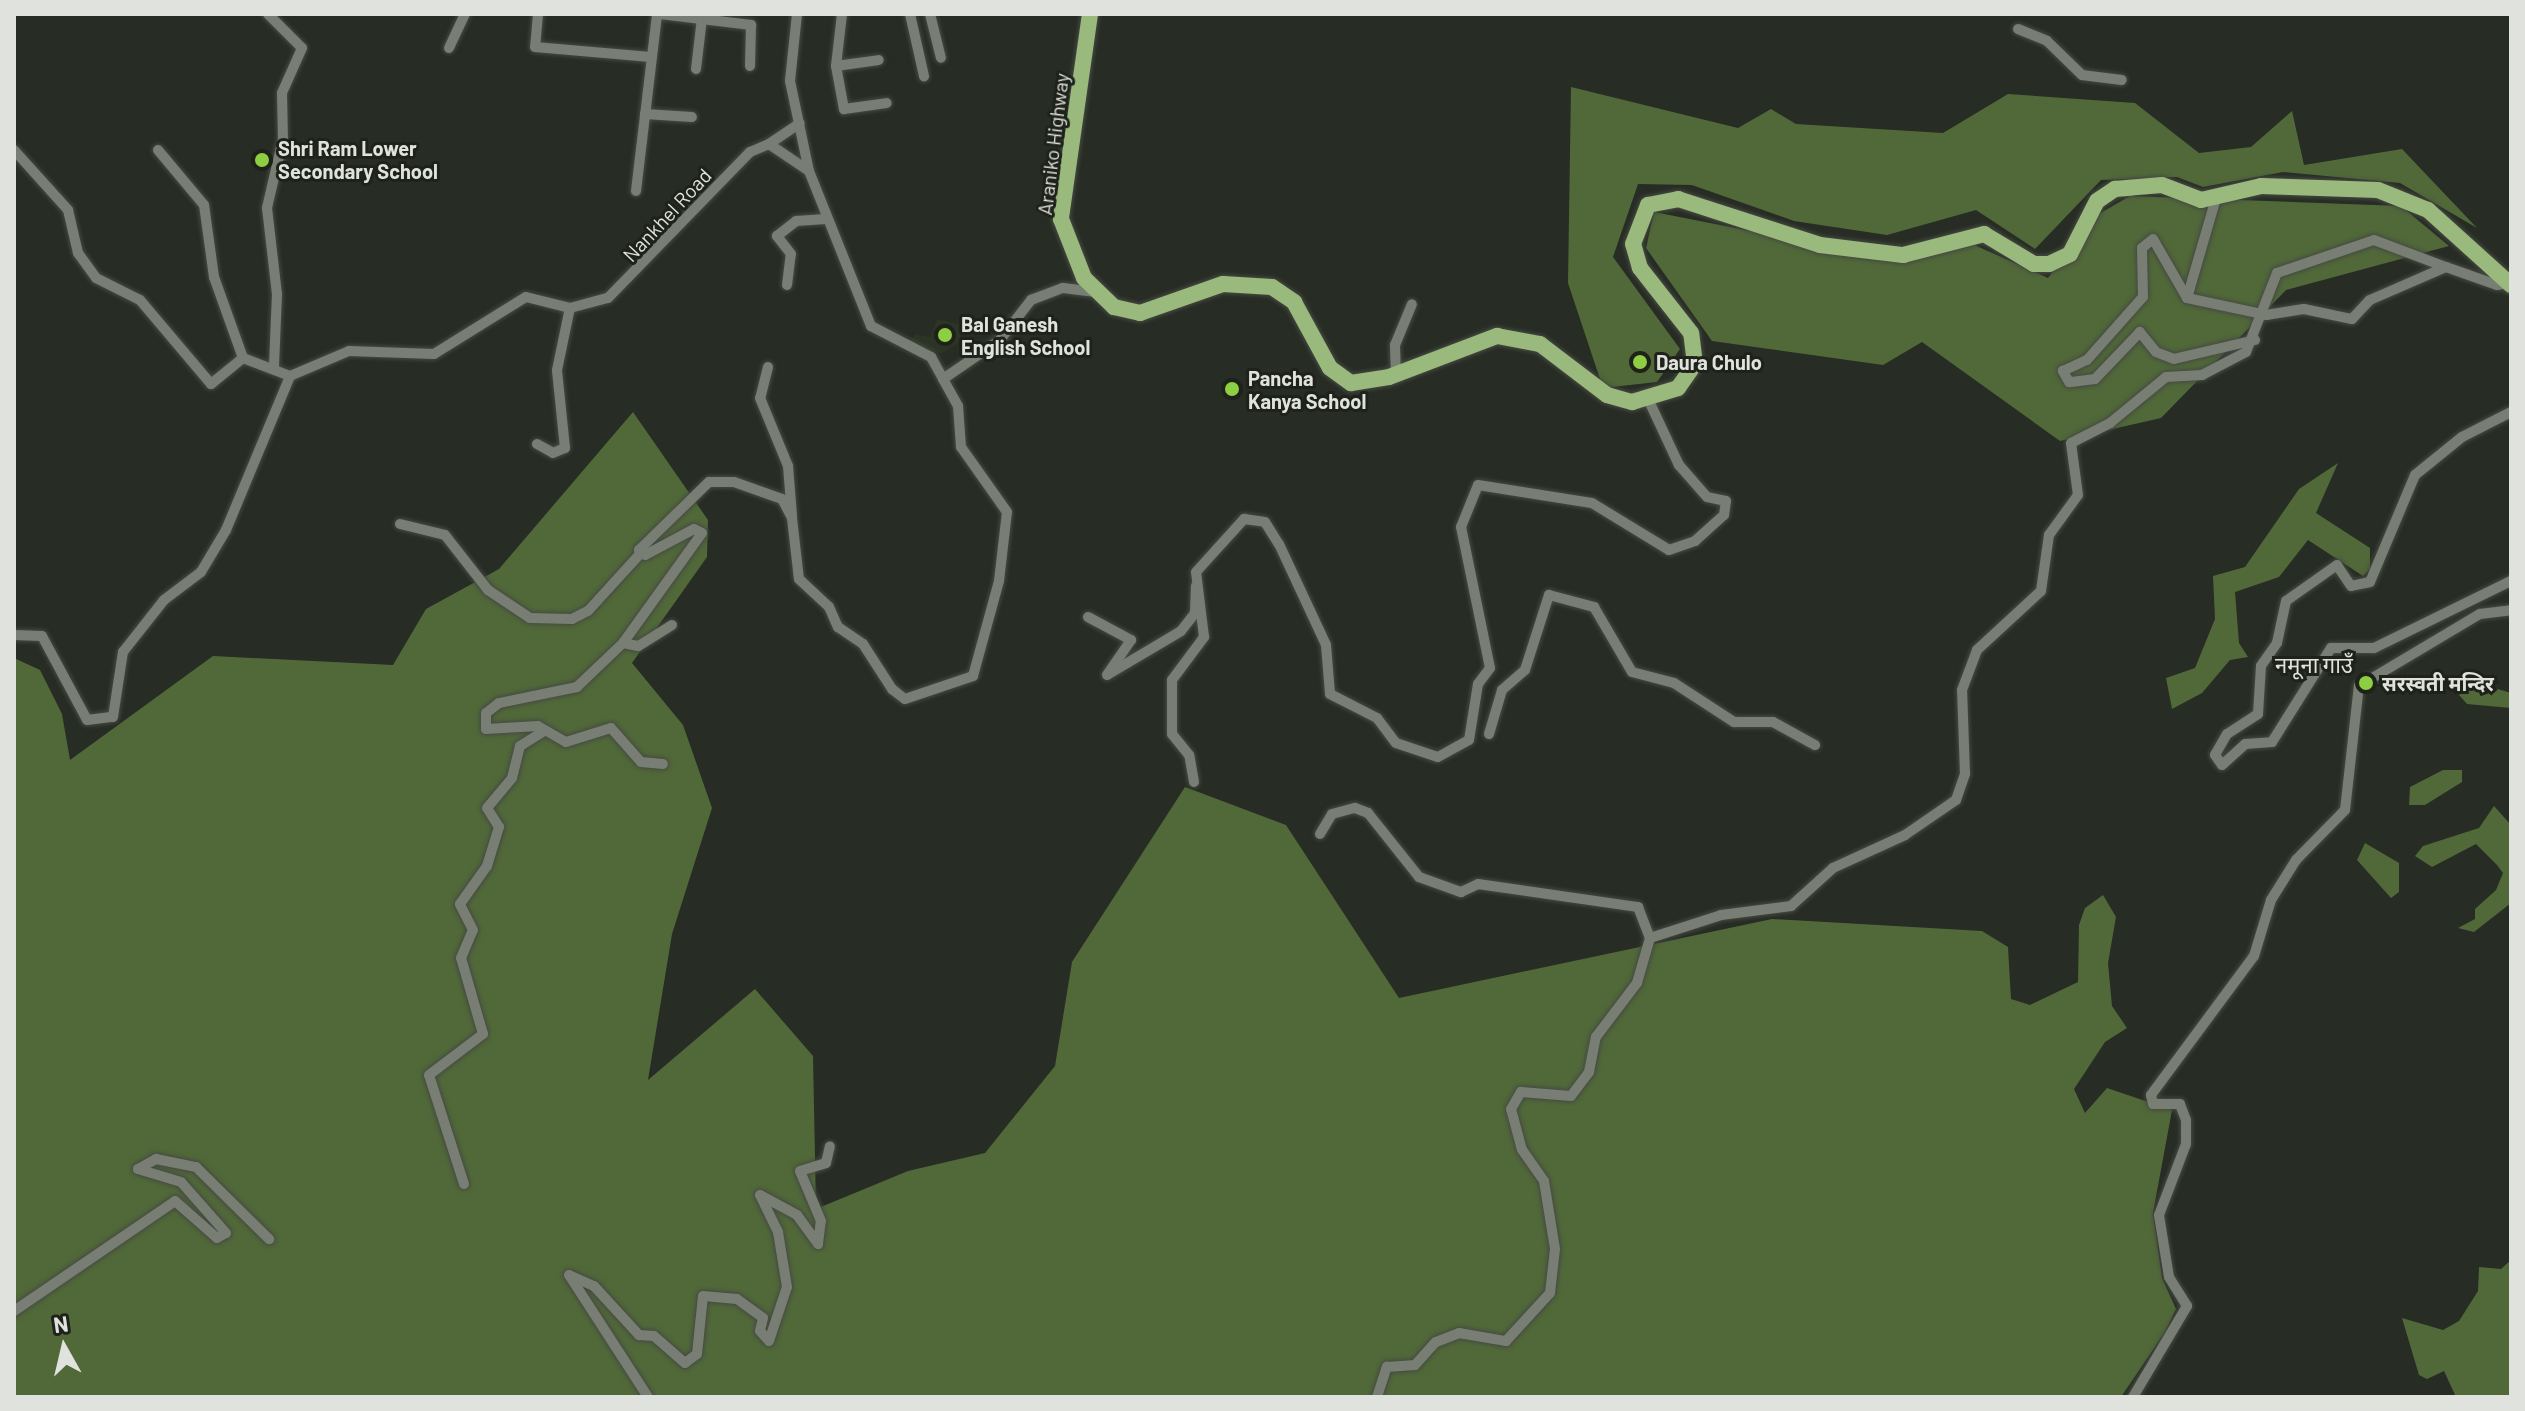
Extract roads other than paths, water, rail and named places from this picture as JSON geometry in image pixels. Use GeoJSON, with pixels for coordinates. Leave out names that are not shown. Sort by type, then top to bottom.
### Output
{"type":"FeatureCollection","features":[{"type":"Feature","properties":{"kind":"highway","name":"Araniko Highway"},"geometry":{"type":"LineString","coordinates":[[1090,14],[1061,219],[1074,263],[1096,292],[1114,307],[1140,313],[1223,284],[1260,283],[1294,302],[1340,378],[1360,384],[1396,375],[1489,338],[1515,337],[1540,344],[1607,395],[1650,403]]}},
{"type":"Feature","properties":{"kind":"highway"},"geometry":{"type":"LineString","coordinates":[[1650,403],[1678,388],[1695,364],[1684,318],[1640,268],[1633,244],[1639,218],[1659,200],[1695,202],[1790,239],[1903,255],[1984,234],[2034,264],[2049,264],[2070,254],[2097,201],[2115,189],[2162,185],[2216,198],[2261,186],[2395,192],[2428,210],[2510,284]]}},
{"type":"Feature","properties":{"kind":"street"},"geometry":{"type":"LineString","coordinates":[[268,14],[300,43],[282,93],[283,139],[267,208],[277,294],[274,366]]}},
{"type":"Feature","properties":{"kind":"street"},"geometry":{"type":"LineString","coordinates":[[449,48],[465,14]]}},
{"type":"Feature","properties":{"kind":"street"},"geometry":{"type":"LineString","coordinates":[[538,14],[535,47],[651,57]]}},
{"type":"Feature","properties":{"kind":"street"},"geometry":{"type":"LineString","coordinates":[[636,191],[658,14],[751,25],[750,66]]}},
{"type":"Feature","properties":{"kind":"street"},"geometry":{"type":"LineString","coordinates":[[768,367],[760,398],[788,466],[799,579],[829,607],[838,627],[863,644],[892,689],[905,699],[973,676],[999,581],[1007,512],[961,447],[958,406],[924,351],[871,326],[809,171],[790,81],[797,14]]}},
{"type":"Feature","properties":{"kind":"street"},"geometry":{"type":"LineString","coordinates":[[842,14],[836,66],[844,109],[887,103]]}},
{"type":"Feature","properties":{"kind":"street"},"geometry":{"type":"LineString","coordinates":[[910,14],[924,76]]}},
{"type":"Feature","properties":{"kind":"street"},"geometry":{"type":"LineString","coordinates":[[930,14],[941,58]]}},
{"type":"Feature","properties":{"kind":"street"},"geometry":{"type":"LineString","coordinates":[[696,69],[702,18]]}},
{"type":"Feature","properties":{"kind":"street"},"geometry":{"type":"LineString","coordinates":[[2018,29],[2047,41],[2082,75],[2122,80]]}},
{"type":"Feature","properties":{"kind":"street"},"geometry":{"type":"LineString","coordinates":[[836,66],[879,60]]}},
{"type":"Feature","properties":{"kind":"street"},"geometry":{"type":"LineString","coordinates":[[645,114],[692,117]]}},
{"type":"Feature","properties":{"kind":"street","name":"Nankhel Road"},"geometry":{"type":"LineString","coordinates":[[290,376],[349,351],[411,355],[452,348],[526,297],[570,308],[608,298],[643,271],[750,152],[769,144],[800,123]]}},
{"type":"Feature","properties":{"kind":"street"},"geometry":{"type":"LineString","coordinates":[[769,144],[809,171]]}},
{"type":"Feature","properties":{"kind":"street"},"geometry":{"type":"LineString","coordinates":[[14,150],[68,210],[78,253],[96,278],[140,300],[204,378],[223,381],[243,358]]}},
{"type":"Feature","properties":{"kind":"street"},"geometry":{"type":"LineString","coordinates":[[158,150],[204,205],[214,277],[243,358]]}},
{"type":"Feature","properties":{"kind":"street"},"geometry":{"type":"LineString","coordinates":[[2187,298],[2216,198]]}},
{"type":"Feature","properties":{"kind":"street"},"geometry":{"type":"LineString","coordinates":[[787,285],[791,254],[777,236],[796,221],[826,219]]}},
{"type":"Feature","properties":{"kind":"street"},"geometry":{"type":"LineString","coordinates":[[2256,340],[2174,359],[2156,352],[2140,332],[2095,379],[2069,382],[2063,371],[2087,360],[2143,297],[2142,248],[2153,239],[2187,298],[2264,315],[2304,309],[2352,319],[2370,300],[2446,267]]}},
{"type":"Feature","properties":{"kind":"street"},"geometry":{"type":"LineString","coordinates":[[1650,938],[1721,915],[1791,906],[1833,868],[1905,835],[1956,800],[1965,774],[1962,690],[1977,650],[2041,591],[2049,535],[2078,495],[2071,443],[2110,423],[2166,377],[2202,375],[2256,340],[2273,276],[2359,243],[2381,241],[2446,267],[2510,284]]}},
{"type":"Feature","properties":{"kind":"street"},"geometry":{"type":"LineString","coordinates":[[943,379],[1000,340],[1031,300],[1063,288],[1096,292]]}},
{"type":"Feature","properties":{"kind":"street"},"geometry":{"type":"LineString","coordinates":[[1396,375],[1395,345],[1412,304]]}},
{"type":"Feature","properties":{"kind":"street"},"geometry":{"type":"LineString","coordinates":[[537,444],[553,453],[565,448],[557,370],[570,308]]}},
{"type":"Feature","properties":{"kind":"street"},"geometry":{"type":"LineString","coordinates":[[14,635],[42,636],[87,720],[113,717],[123,652],[164,600],[201,572],[226,530],[290,376],[274,366],[243,358]]}},
{"type":"Feature","properties":{"kind":"street"},"geometry":{"type":"LineString","coordinates":[[1088,617],[1131,640],[1107,675],[1121,671],[1188,622],[1196,572],[1244,519],[1265,522],[1326,645],[1330,694],[1377,718],[1396,743],[1438,757],[1469,740],[1478,684],[1490,668],[1461,527],[1478,485],[1592,503],[1669,550],[1695,541],[1724,515],[1726,501],[1707,497],[1679,465],[1650,403]]}},
{"type":"Feature","properties":{"kind":"street"},"geometry":{"type":"LineString","coordinates":[[2511,412],[2462,437],[2415,475],[2370,582],[2351,586],[2337,565],[2286,601],[2277,643],[2261,666],[2258,714],[2227,734],[2215,755],[2222,765],[2245,744],[2272,742],[2331,648],[2374,648],[2511,581]]}},
{"type":"Feature","properties":{"kind":"street"},"geometry":{"type":"LineString","coordinates":[[400,524],[445,535],[488,590],[530,618],[572,619],[588,611],[709,482],[775,494],[792,518]]}},
{"type":"Feature","properties":{"kind":"street"},"geometry":{"type":"LineString","coordinates":[[639,555],[694,529],[702,533],[623,643],[577,687],[486,713],[486,729],[494,732],[522,725],[566,742],[611,728],[641,762],[663,764]]}},
{"type":"Feature","properties":{"kind":"street"},"geometry":{"type":"LineString","coordinates":[[1194,782],[1189,755],[1172,734],[1171,705],[1172,680],[1204,637],[1196,572]]}},
{"type":"Feature","properties":{"kind":"street"},"geometry":{"type":"LineString","coordinates":[[1489,734],[1502,690],[1525,670],[1549,595],[1594,607],[1632,672],[1674,683],[1734,722],[1773,722],[1815,745]]}},
{"type":"Feature","properties":{"kind":"street"},"geometry":{"type":"LineString","coordinates":[[2133,1397],[2181,1320],[2184,1294],[2169,1277],[2159,1215],[2186,1144],[2186,1120],[2180,1104],[2153,1104],[2151,1095],[2254,956],[2271,900],[2296,860],[2345,810],[2359,686],[2480,614],[2511,610]]}},
{"type":"Feature","properties":{"kind":"street"},"geometry":{"type":"LineString","coordinates":[[623,643],[638,646],[672,625]]}},
{"type":"Feature","properties":{"kind":"street"},"geometry":{"type":"LineString","coordinates":[[464,1184],[429,1075],[483,1034],[461,958],[473,930],[460,904],[487,866],[499,827],[487,808],[512,778],[520,746],[544,731]]}},
{"type":"Feature","properties":{"kind":"street"},"geometry":{"type":"LineString","coordinates":[[1320,834],[1332,814],[1355,808],[1368,813],[1419,877],[1461,892],[1478,884],[1638,907],[1650,938],[1637,983],[1596,1037],[1589,1072],[1571,1096],[1521,1092],[1511,1109],[1522,1150],[1544,1181],[1555,1249],[1550,1293],[1506,1341],[1459,1333],[1436,1342],[1415,1365],[1387,1367],[1377,1397]]}},
{"type":"Feature","properties":{"kind":"street"},"geometry":{"type":"LineString","coordinates":[[648,1397],[569,1275],[594,1286],[639,1335],[654,1336],[685,1363],[697,1354],[703,1296],[737,1299],[763,1318],[760,1331],[769,1341],[787,1287],[778,1232],[760,1195],[797,1215],[818,1244],[821,1221],[800,1171],[826,1163],[830,1146]]}},
{"type":"Feature","properties":{"kind":"street"},"geometry":{"type":"LineString","coordinates":[[14,1311],[175,1201],[217,1238],[226,1233],[181,1182],[138,1169],[156,1159],[196,1167],[269,1239]]}},
{"type":"Feature","properties":{"kind":"place","name":"Shri Ram Lower Secondary School"},"geometry":{"type":"Point","coordinates":[262,160]}},
{"type":"Feature","properties":{"kind":"place","name":"Bal Ganesh English School"},"geometry":{"type":"Point","coordinates":[945,335]}},
{"type":"Feature","properties":{"kind":"place","name":"Daura Chulo"},"geometry":{"type":"Point","coordinates":[1640,362]}},
{"type":"Feature","properties":{"kind":"place","name":"Pancha Kanya School"},"geometry":{"type":"Point","coordinates":[1232,389]}},
{"type":"Feature","properties":{"kind":"place","name":"सरस्वती मन्दिर"},"geometry":{"type":"Point","coordinates":[2366,683]}},
{"type":"Feature","properties":{"kind":"district","name":"नमूना गाउँ"},"geometry":{"type":"Point","coordinates":[2314,665]}}]}
